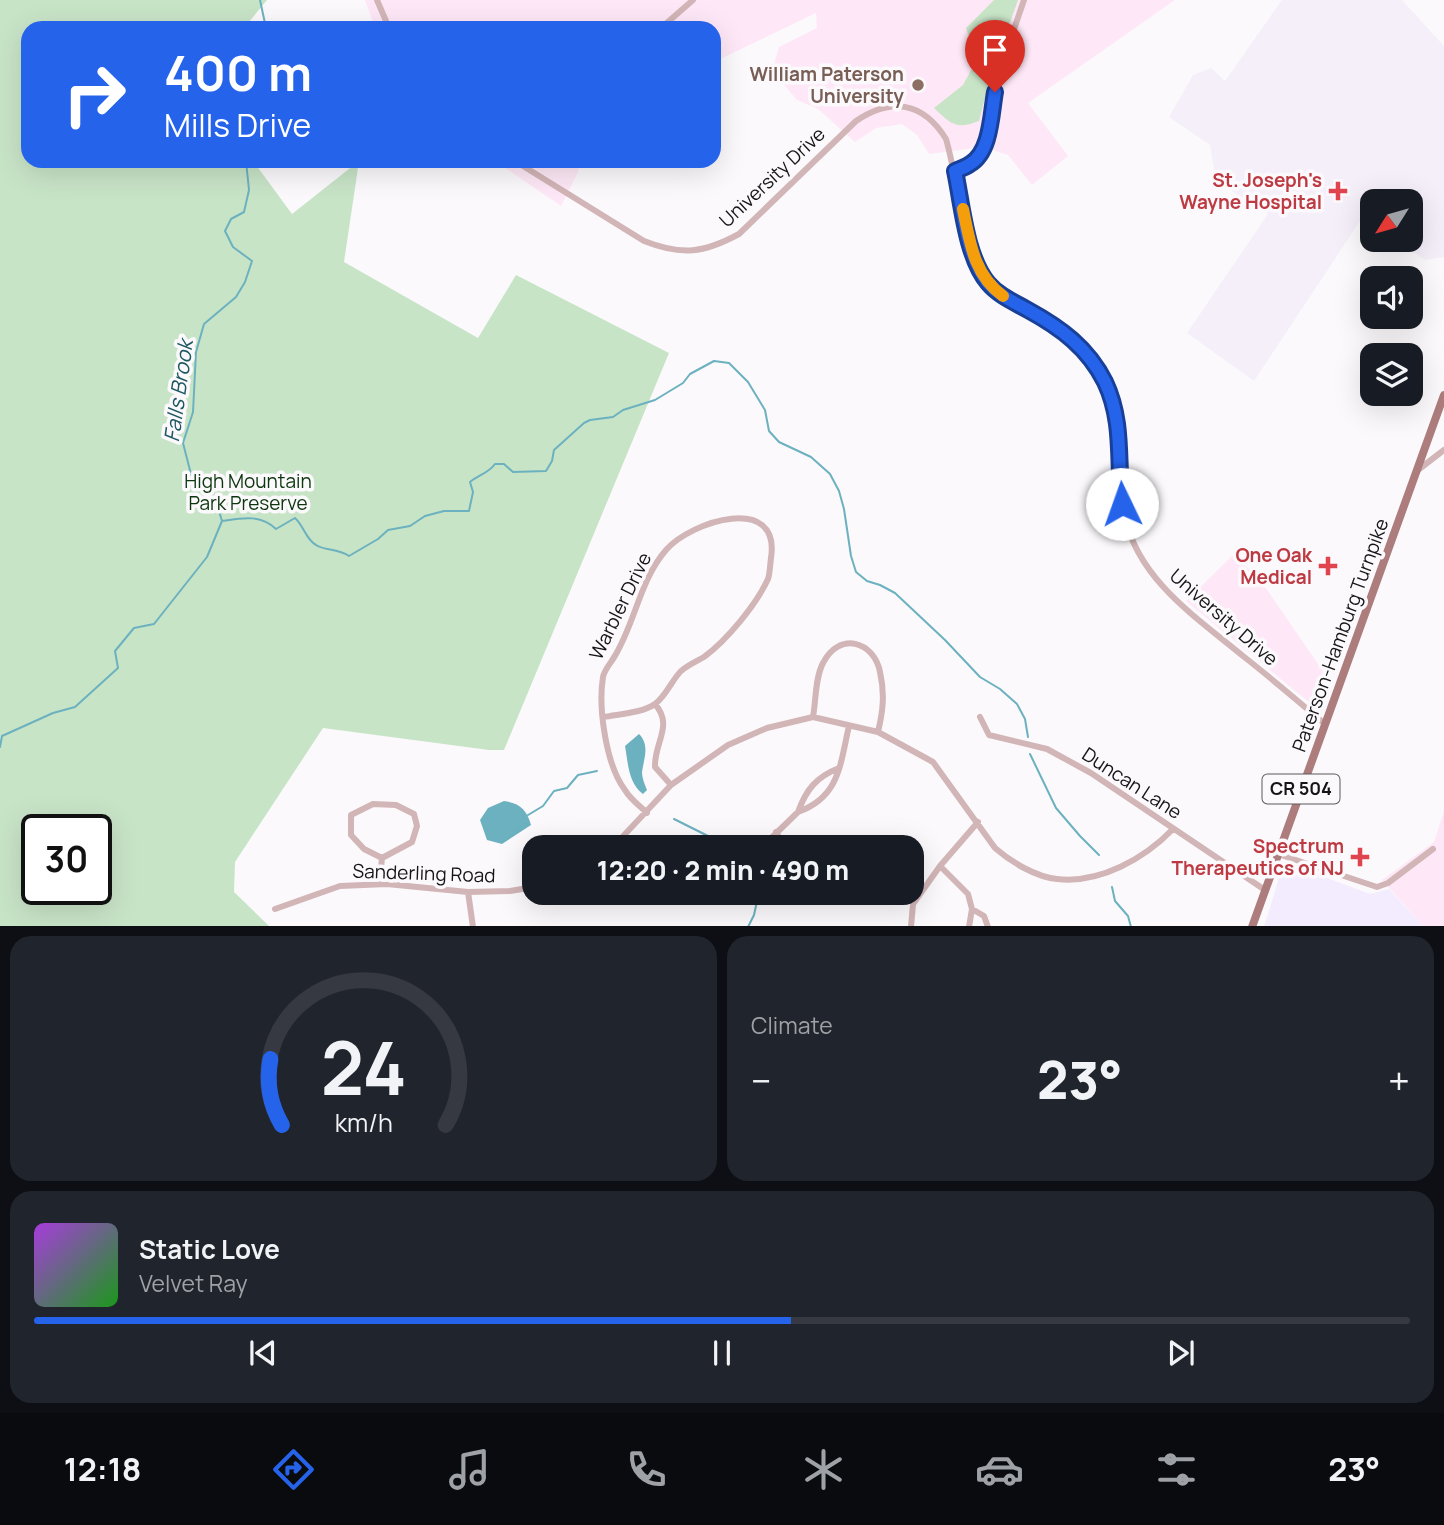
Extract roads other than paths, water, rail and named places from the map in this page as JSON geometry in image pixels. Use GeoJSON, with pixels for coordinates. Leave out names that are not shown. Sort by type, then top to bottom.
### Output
{"type":"FeatureCollection","features":[{"type":"Feature","properties":{"kind":"main road","name":"Paterson-Hamburg Turnpike"},"geometry":{"type":"LineString","coordinates":[[1252,926],[1444,395]]}},
{"type":"Feature","properties":{"kind":"street"},"geometry":{"type":"LineString","coordinates":[[377,0],[386,21]]}},
{"type":"Feature","properties":{"kind":"street"},"geometry":{"type":"LineString","coordinates":[[669,21],[693,0]]}},
{"type":"Feature","properties":{"kind":"street"},"geometry":{"type":"LineString","coordinates":[[955,171],[972,163],[980,155],[986,141],[999,76],[1024,0]]}},
{"type":"Feature","properties":{"kind":"street","name":"University Drive"},"geometry":{"type":"LineString","coordinates":[[526,168],[644,241],[664,249],[701,250],[739,234],[856,121],[873,110],[886,106],[907,107],[925,115],[937,125],[946,139],[973,254],[988,283],[1007,299],[1066,333],[1092,361],[1106,385],[1119,429],[1124,512],[1131,535],[1146,565],[1180,604],[1325,724]]}},
{"type":"Feature","properties":{"kind":"street"},"geometry":{"type":"LineString","coordinates":[[1444,395],[1444,404]]}},
{"type":"Feature","properties":{"kind":"street"},"geometry":{"type":"LineString","coordinates":[[1416,471],[1444,450]]}},
{"type":"Feature","properties":{"kind":"street","name":"Warbler Drive"},"geometry":{"type":"LineString","coordinates":[[647,813],[625,791],[606,746],[603,675],[619,650],[654,565],[668,547],[690,531],[722,518],[750,519],[765,528],[773,545],[769,578],[732,631],[705,656],[682,670],[655,704]]}},
{"type":"Feature","properties":{"kind":"street"},"geometry":{"type":"LineString","coordinates":[[813,717],[821,667],[830,650],[842,643],[857,644],[870,653],[880,669],[884,705],[878,732]]}},
{"type":"Feature","properties":{"kind":"street"},"geometry":{"type":"LineString","coordinates":[[604,717],[655,704],[663,713],[664,729],[654,753],[654,768],[671,785]]}},
{"type":"Feature","properties":{"kind":"street"},"geometry":{"type":"LineString","coordinates":[[625,835],[671,785],[728,745],[767,728],[813,717],[878,732],[933,762],[995,848],[1028,870],[1057,880],[1094,876],[1127,864],[1156,846],[1173,829]]}},
{"type":"Feature","properties":{"kind":"street","name":"Duncan Lane"},"geometry":{"type":"LineString","coordinates":[[980,717],[989,736],[1047,749],[1066,759],[1265,890]]}},
{"type":"Feature","properties":{"kind":"street"},"geometry":{"type":"LineString","coordinates":[[773,835],[798,812],[809,808],[831,789],[849,726]]}},
{"type":"Feature","properties":{"kind":"street"},"geometry":{"type":"LineString","coordinates":[[798,812],[810,786],[839,768]]}},
{"type":"Feature","properties":{"kind":"street"},"geometry":{"type":"LineString","coordinates":[[373,803],[396,805],[414,814],[417,826],[412,842],[382,858],[364,849],[351,835],[351,815],[373,803]]}},
{"type":"Feature","properties":{"kind":"street"},"geometry":{"type":"LineString","coordinates":[[911,926],[913,904],[940,866],[978,822]]}},
{"type":"Feature","properties":{"kind":"street"},"geometry":{"type":"LineString","coordinates":[[1278,854],[1377,887],[1388,883],[1433,849]]}},
{"type":"Feature","properties":{"kind":"street"},"geometry":{"type":"LineString","coordinates":[[382,858],[381,868],[387,884]]}},
{"type":"Feature","properties":{"kind":"street"},"geometry":{"type":"LineString","coordinates":[[940,866],[968,894],[972,909],[969,926]]}},
{"type":"Feature","properties":{"kind":"street","name":"Sanderling Road"},"geometry":{"type":"LineString","coordinates":[[275,908],[340,886],[387,884],[468,892],[522,889]]}},
{"type":"Feature","properties":{"kind":"street"},"geometry":{"type":"LineString","coordinates":[[468,892],[470,925]]}},
{"type":"Feature","properties":{"kind":"street"},"geometry":{"type":"LineString","coordinates":[[972,909],[984,916],[988,926]]}},
{"type":"Feature","properties":{"kind":"water"},"geometry":{"type":"Polygon","coordinates":[[[639,734],[645,747],[642,772],[647,790],[643,794],[634,784],[625,746],[639,734]]]}},
{"type":"Feature","properties":{"kind":"water"},"geometry":{"type":"Polygon","coordinates":[[[504,801],[522,808],[531,825],[502,844],[487,840],[480,820],[488,808],[504,801]]]}},
{"type":"Feature","properties":{"kind":"waterway","name":"Falls Brook"},"geometry":{"type":"LineString","coordinates":[[260,0],[264,21]]}},
{"type":"Feature","properties":{"kind":"waterway","name":"Falls Brook"},"geometry":{"type":"LineString","coordinates":[[0,747],[2,736],[53,713],[75,707],[118,668],[115,651],[134,628],[154,624],[207,557],[222,521],[217,505],[194,486],[183,443],[193,412],[196,352],[204,324],[236,297],[245,282],[252,261],[233,247],[225,231],[231,219],[244,212],[249,190],[247,168]]}},
{"type":"Feature","properties":{"kind":"waterway"},"geometry":{"type":"LineString","coordinates":[[222,521],[257,519],[276,529],[295,518],[313,543],[349,556],[388,530],[410,526],[425,516],[444,511],[469,511],[473,492],[470,482],[495,464],[504,464],[513,472],[546,471],[554,450],[584,423],[613,417],[623,410],[655,400],[683,383],[690,374],[714,361],[729,363],[748,382],[765,410],[769,431],[779,442],[811,457],[830,474],[844,509],[856,572],[867,581],[895,593],[980,677],[1017,704],[1025,719],[1028,737]]}},
{"type":"Feature","properties":{"kind":"waterway"},"geometry":{"type":"LineString","coordinates":[[1030,754],[1056,808],[1099,855]]}},
{"type":"Feature","properties":{"kind":"waterway"},"geometry":{"type":"LineString","coordinates":[[528,815],[543,806],[554,791],[567,788],[578,775],[597,771]]}},
{"type":"Feature","properties":{"kind":"waterway"},"geometry":{"type":"LineString","coordinates":[[674,819],[706,835]]}},
{"type":"Feature","properties":{"kind":"waterway"},"geometry":{"type":"LineString","coordinates":[[1112,887],[1115,901],[1128,916],[1131,926]]}},
{"type":"Feature","properties":{"kind":"waterway"},"geometry":{"type":"LineString","coordinates":[[748,926],[756,905]]}},
{"type":"Feature","properties":{"kind":"place","name":"William Paterson University"},"geometry":{"type":"Point","coordinates":[918,85]}},
{"type":"Feature","properties":{"kind":"place","name":"St. Joseph's Wayne Hospital"},"geometry":{"type":"Point","coordinates":[1338,191]}},
{"type":"Feature","properties":{"kind":"place","name":"One Oak Medical"},"geometry":{"type":"Point","coordinates":[1328,566]}},
{"type":"Feature","properties":{"kind":"place","name":"Spectrum Therapeutics of NJ"},"geometry":{"type":"Point","coordinates":[1360,857]}},
{"type":"Feature","properties":{"kind":"park label","name":"High Mountain Park Preserve"},"geometry":{"type":"Point","coordinates":[248,492]}}]}
